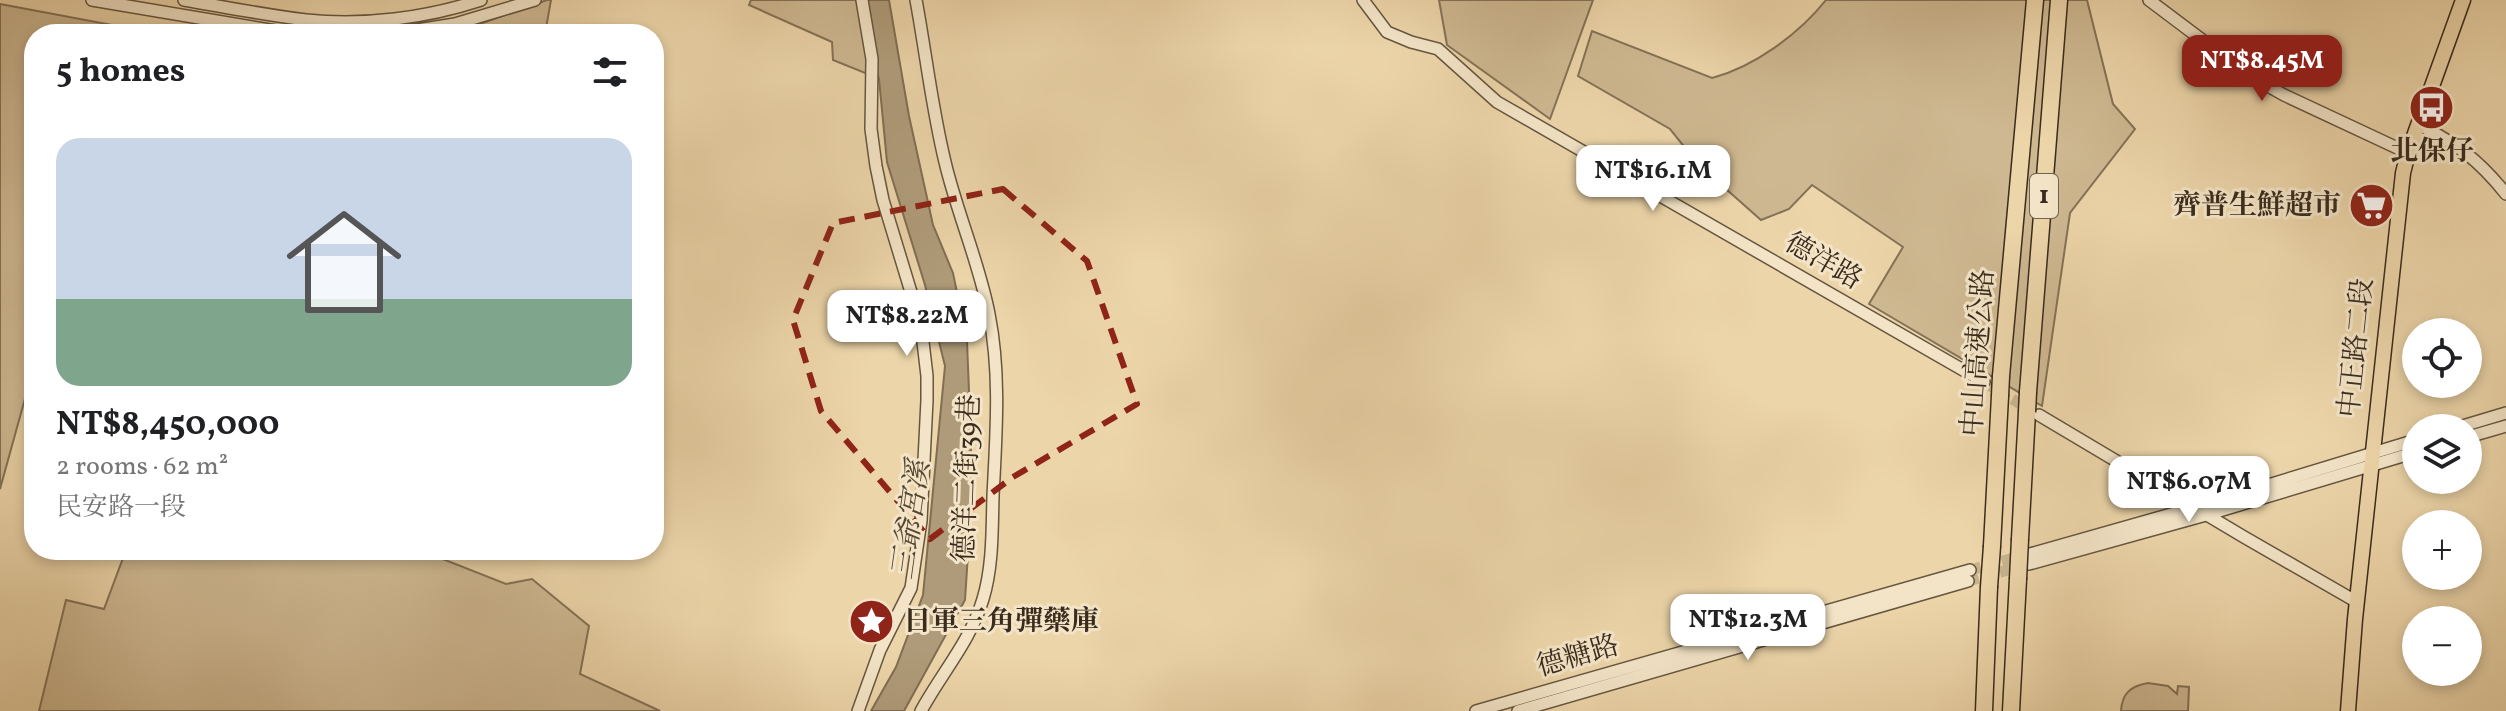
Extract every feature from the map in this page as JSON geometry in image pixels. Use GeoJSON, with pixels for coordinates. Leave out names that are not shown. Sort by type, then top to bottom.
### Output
{"type":"FeatureCollection","features":[{"type":"Feature","properties":{"kind":"highway","name":"中山高速公路"},"geometry":{"type":"LineString","coordinates":[[1984,711],[2001,376],[2035,0]]}},
{"type":"Feature","properties":{"kind":"highway","name":"中山高速公路"},"geometry":{"type":"LineString","coordinates":[[2011,711],[2020,539],[2033,414],[2028,392],[2059,0]]}},
{"type":"Feature","properties":{"kind":"main road","name":"中正路二段"},"geometry":{"type":"LineString","coordinates":[[2348,711],[2393,247],[2403,173],[2463,0]]}},
{"type":"Feature","properties":{"kind":"street"},"geometry":{"type":"LineString","coordinates":[[92,0],[235,24]]}},
{"type":"Feature","properties":{"kind":"street"},"geometry":{"type":"LineString","coordinates":[[184,0],[307,20],[371,22],[453,9],[481,0]]}},
{"type":"Feature","properties":{"kind":"street"},"geometry":{"type":"LineString","coordinates":[[455,24],[535,0]]}},
{"type":"Feature","properties":{"kind":"street"},"geometry":{"type":"LineString","coordinates":[[858,711],[880,650],[911,588],[923,491],[927,400],[921,325],[883,200],[876,166],[871,129],[872,59],[862,0]]}},
{"type":"Feature","properties":{"kind":"street","name":"德洋二街39巷"},"geometry":{"type":"LineString","coordinates":[[916,0],[944,160],[978,265],[989,313],[995,356],[997,411],[992,532],[986,590],[970,630],[921,711]]}},
{"type":"Feature","properties":{"kind":"street","name":"德洋路"},"geometry":{"type":"LineString","coordinates":[[1363,0],[1387,32],[1438,49],[1497,102],[1984,382]]}},
{"type":"Feature","properties":{"kind":"street"},"geometry":{"type":"LineString","coordinates":[[2158,3],[2250,76],[2408,153]]}},
{"type":"Feature","properties":{"kind":"street"},"geometry":{"type":"LineString","coordinates":[[2418,124],[2471,155],[2506,194]]}},
{"type":"Feature","properties":{"kind":"street"},"geometry":{"type":"LineString","coordinates":[[2482,420],[2506,413]]}},
{"type":"Feature","properties":{"kind":"street"},"geometry":{"type":"LineString","coordinates":[[2033,414],[2357,602]]}},
{"type":"Feature","properties":{"kind":"street"},"geometry":{"type":"LineString","coordinates":[[2482,433],[2506,426]]}},
{"type":"Feature","properties":{"kind":"street"},"geometry":{"type":"LineString","coordinates":[[2402,446],[2372,459],[2206,515],[2030,559],[2196,507],[2372,459],[2402,454]]}},
{"type":"Feature","properties":{"kind":"street","name":"德糖路"},"geometry":{"type":"LineString","coordinates":[[1476,711],[1969,575],[1518,711]]}},
{"type":"Feature","properties":{"kind":"highlighted area"},"geometry":{"type":"Polygon","coordinates":[[[1003,189],[1087,261],[1137,404],[1013,477],[930,539],[821,411],[793,320],[833,223],[1003,189]]]}},
{"type":"Feature","properties":{"kind":"shaded area"},"geometry":{"type":"Polygon","coordinates":[[[547,0],[551,0],[547,24],[480,24],[547,0]]]}},
{"type":"Feature","properties":{"kind":"shaded area"},"geometry":{"type":"Polygon","coordinates":[[[751,0],[859,0],[870,75],[833,60],[832,42],[749,5],[751,0]]]}},
{"type":"Feature","properties":{"kind":"shaded area"},"geometry":{"type":"Polygon","coordinates":[[[865,0],[889,0],[909,116],[933,225],[953,273],[967,341],[971,442],[965,600],[904,711],[871,711],[896,667],[923,595],[945,366],[925,285],[887,162],[879,79],[865,0]]]}},
{"type":"Feature","properties":{"kind":"shaded area"},"geometry":{"type":"Polygon","coordinates":[[[1439,0],[1593,0],[1550,119],[1447,45],[1439,0]]]}},
{"type":"Feature","properties":{"kind":"shaded area"},"geometry":{"type":"Polygon","coordinates":[[[1826,0],[2087,0],[2113,104],[2135,129],[2070,213],[2042,406],[1869,304],[1903,247],[1812,185],[1789,209],[1761,220],[1699,165],[1670,129],[1578,76],[1592,31],[1712,78],[1744,66],[1775,48],[1803,25],[1826,0]]]}},
{"type":"Feature","properties":{"kind":"shaded area"},"geometry":{"type":"Polygon","coordinates":[[[0,4],[107,24],[24,24],[24,402],[0,489],[0,4]]]}},
{"type":"Feature","properties":{"kind":"shaded area"},"geometry":{"type":"Polygon","coordinates":[[[122,560],[445,560],[506,584],[532,579],[589,626],[580,674],[660,711],[39,711],[66,600],[104,609],[122,560]]]}},
{"type":"Feature","properties":{"kind":"shaded area"},"geometry":{"type":"Polygon","coordinates":[[[2148,683],[2168,686],[2177,694],[2178,686],[2189,687],[2188,711],[2121,711],[2128,691],[2148,683]]]}},
{"type":"Feature","properties":{"kind":"tunnel"},"geometry":{"type":"LineString","coordinates":[[1984,382],[2032,411]]}},
{"type":"Feature","properties":{"kind":"tunnel"},"geometry":{"type":"LineString","coordinates":[[1970,570],[2025,555]]}},
{"type":"Feature","properties":{"kind":"tunnel"},"geometry":{"type":"LineString","coordinates":[[1968,581],[2022,566]]}},
{"type":"Feature","properties":{"kind":"place","name":"北保仔"},"geometry":{"type":"Point","coordinates":[2432,107]}},
{"type":"Feature","properties":{"kind":"place","name":"齊普生鮮超市"},"geometry":{"type":"Point","coordinates":[2372,206]}},
{"type":"Feature","properties":{"kind":"place","name":"日軍三角彈藥庫"},"geometry":{"type":"Point","coordinates":[872,622]}},
{"type":"Feature","properties":{"kind":"water label","name":"三爺宮溪"},"geometry":{"type":"Point","coordinates":[912,520]}}]}
